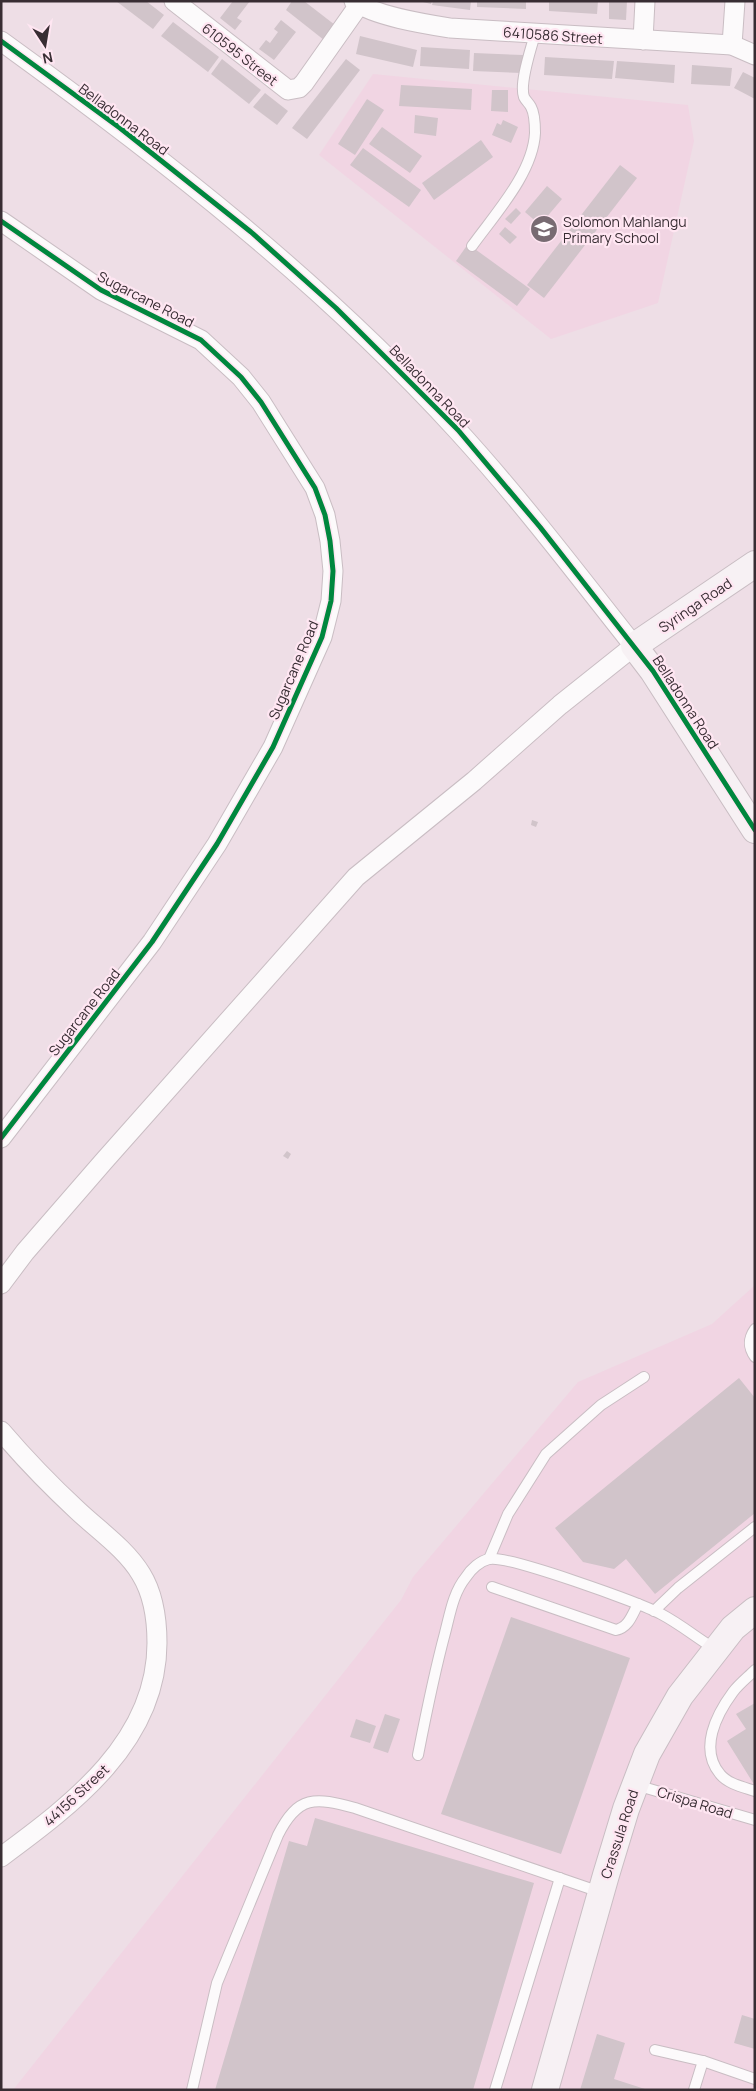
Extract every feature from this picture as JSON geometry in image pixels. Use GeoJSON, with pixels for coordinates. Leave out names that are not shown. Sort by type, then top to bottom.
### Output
{"type":"FeatureCollection","features":[{"type":"Feature","properties":{"kind":"street","name":"610595 Street"},"geometry":{"type":"LineString","coordinates":[[174,1],[284,89],[293,90],[299,88],[304,83],[356,3]]}},
{"type":"Feature","properties":{"kind":"street"},"geometry":{"type":"LineString","coordinates":[[643,40],[645,1]]}},
{"type":"Feature","properties":{"kind":"street"},"geometry":{"type":"LineString","coordinates":[[732,45],[735,1]]}},
{"type":"Feature","properties":{"kind":"street","name":"6410586 Street"},"geometry":{"type":"LineString","coordinates":[[356,3],[418,23],[450,28],[732,45],[755,54]]}},
{"type":"Feature","properties":{"kind":"street","name":"Belladonna Road"},"geometry":{"type":"LineString","coordinates":[[1,41],[120,128],[236,220],[336,308],[458,430],[540,527],[654,671],[755,830]]}},
{"type":"Feature","properties":{"kind":"street","name":"Sugarcane Road"},"geometry":{"type":"LineString","coordinates":[[1,222],[101,290],[201,340],[241,377],[261,402],[315,488],[325,515],[333,571],[331,601],[322,637],[273,747],[217,844],[152,942],[1,1138]]}},
{"type":"Feature","properties":{"kind":"street","name":"Syringa Road"},"geometry":{"type":"LineString","coordinates":[[634,646],[755,564]]}},
{"type":"Feature","properties":{"kind":"street"},"geometry":{"type":"LineString","coordinates":[[1,1284],[25,1252],[90,1176],[356,877],[634,646]]}},
{"type":"Feature","properties":{"kind":"street","name":"44156 Street"},"geometry":{"type":"LineString","coordinates":[[1,1431],[58,1492],[125,1555],[141,1574],[152,1600],[157,1625],[157,1656],[154,1676],[143,1710],[132,1732],[114,1759],[81,1794],[46,1824],[1,1857]]}},
{"type":"Feature","properties":{"kind":"street","name":"Crassula Road"},"geometry":{"type":"LineString","coordinates":[[545,2090],[626,1809],[648,1754],[680,1696],[733,1628],[755,1610]]}},
{"type":"Feature","properties":{"kind":"lane"},"geometry":{"type":"LineString","coordinates":[[472,246],[518,182],[530,158],[535,135],[534,120],[531,107],[524,98],[524,78],[535,34]]}},
{"type":"Feature","properties":{"kind":"lane"},"geometry":{"type":"LineString","coordinates":[[755,1329],[750,1339],[750,1346],[755,1357]]}},
{"type":"Feature","properties":{"kind":"lane"},"geometry":{"type":"LineString","coordinates":[[489,1559],[508,1514],[546,1454],[601,1405],[644,1377]]}},
{"type":"Feature","properties":{"kind":"lane"},"geometry":{"type":"LineString","coordinates":[[654,1611],[678,1588],[755,1527]]}},
{"type":"Feature","properties":{"kind":"lane"},"geometry":{"type":"LineString","coordinates":[[418,1755],[434,1674],[454,1599],[466,1576],[480,1562],[498,1558],[638,1604],[654,1611],[716,1650]]}},
{"type":"Feature","properties":{"kind":"lane"},"geometry":{"type":"LineString","coordinates":[[492,1588],[616,1630],[629,1622],[638,1604]]}},
{"type":"Feature","properties":{"kind":"lane"},"geometry":{"type":"LineString","coordinates":[[755,1670],[733,1691],[718,1716],[710,1735],[710,1758],[720,1775],[730,1782],[755,1791]]}},
{"type":"Feature","properties":{"kind":"lane","name":"Crispa Road"},"geometry":{"type":"LineString","coordinates":[[636,1784],[755,1820]]}},
{"type":"Feature","properties":{"kind":"lane"},"geometry":{"type":"LineString","coordinates":[[192,2090],[217,1984],[286,1818],[307,1802],[317,1800],[330,1801],[355,1808],[601,1892]]}},
{"type":"Feature","properties":{"kind":"lane"},"geometry":{"type":"LineString","coordinates":[[495,2090],[560,1878]]}},
{"type":"Feature","properties":{"kind":"lane"},"geometry":{"type":"LineString","coordinates":[[654,2050],[703,2061],[755,2079]]}},
{"type":"Feature","properties":{"kind":"lane"},"geometry":{"type":"LineString","coordinates":[[694,2090],[703,2061]]}},
{"type":"Feature","properties":{"kind":"shaded area","name":"Solomon Mahlangu Primary School"},"geometry":{"type":"Polygon","coordinates":[[[373,74],[688,105],[694,141],[658,303],[551,339],[319,155],[373,74]]]}},
{"type":"Feature","properties":{"kind":"shaded area"},"geometry":{"type":"Polygon","coordinates":[[[755,1285],[755,2090],[13,2090],[401,1600],[413,1577],[578,1382],[712,1324],[755,1285]]]}},
{"type":"Feature","properties":{"kind":"building"},"geometry":{"type":"Polygon","coordinates":[[[116,1],[146,1],[164,15],[153,29],[116,1]]]}},
{"type":"Feature","properties":{"kind":"building"},"geometry":{"type":"Polygon","coordinates":[[[233,1],[250,1],[237,18],[242,21],[235,30],[220,18],[233,1]]]}},
{"type":"Feature","properties":{"kind":"building"},"geometry":{"type":"Polygon","coordinates":[[[292,1],[304,1],[335,25],[324,40],[286,10],[292,1]]]}},
{"type":"Feature","properties":{"kind":"building"},"geometry":{"type":"Polygon","coordinates":[[[419,1],[432,1],[431,4],[419,1]]]}},
{"type":"Feature","properties":{"kind":"building"},"geometry":{"type":"Polygon","coordinates":[[[433,1],[471,1],[470,10],[432,5],[433,1]]]}},
{"type":"Feature","properties":{"kind":"building"},"geometry":{"type":"Polygon","coordinates":[[[477,1],[526,1],[526,9],[477,7],[477,1]]]}},
{"type":"Feature","properties":{"kind":"building"},"geometry":{"type":"Polygon","coordinates":[[[549,1],[598,1],[597,14],[549,11],[549,1]]]}},
{"type":"Feature","properties":{"kind":"building"},"geometry":{"type":"Polygon","coordinates":[[[609,1],[627,1],[626,20],[609,19],[609,1]]]}},
{"type":"Feature","properties":{"kind":"building"},"geometry":{"type":"Polygon","coordinates":[[[281,20],[296,32],[274,60],[259,49],[266,40],[270,43],[278,32],[274,29],[281,20]]]}},
{"type":"Feature","properties":{"kind":"building"},"geometry":{"type":"Polygon","coordinates":[[[173,22],[219,57],[208,72],[161,36],[173,22]]]}},
{"type":"Feature","properties":{"kind":"building"},"geometry":{"type":"Polygon","coordinates":[[[360,36],[417,50],[413,67],[356,54],[360,36]]]}},
{"type":"Feature","properties":{"kind":"building"},"geometry":{"type":"Polygon","coordinates":[[[421,47],[470,50],[469,69],[420,66],[421,47]]]}},
{"type":"Feature","properties":{"kind":"building"},"geometry":{"type":"Polygon","coordinates":[[[474,53],[523,55],[522,73],[473,71],[474,53]]]}},
{"type":"Feature","properties":{"kind":"building"},"geometry":{"type":"Polygon","coordinates":[[[545,57],[614,61],[612,79],[544,75],[545,57]]]}},
{"type":"Feature","properties":{"kind":"building"},"geometry":{"type":"Polygon","coordinates":[[[222,59],[261,90],[249,104],[211,74],[222,59]]]}},
{"type":"Feature","properties":{"kind":"building"},"geometry":{"type":"Polygon","coordinates":[[[346,59],[360,70],[307,139],[292,128],[346,59]]]}},
{"type":"Feature","properties":{"kind":"building"},"geometry":{"type":"Polygon","coordinates":[[[617,61],[675,65],[674,83],[615,78],[617,61]]]}},
{"type":"Feature","properties":{"kind":"building"},"geometry":{"type":"Polygon","coordinates":[[[692,65],[732,68],[730,86],[691,84],[692,65]]]}},
{"type":"Feature","properties":{"kind":"building"},"geometry":{"type":"Polygon","coordinates":[[[743,72],[755,78],[755,99],[734,88],[743,72]]]}},
{"type":"Feature","properties":{"kind":"building"},"geometry":{"type":"Polygon","coordinates":[[[401,85],[472,89],[471,110],[399,106],[401,85]]]}},
{"type":"Feature","properties":{"kind":"building"},"geometry":{"type":"Polygon","coordinates":[[[492,90],[508,90],[508,112],[491,111],[492,90]]]}},
{"type":"Feature","properties":{"kind":"building"},"geometry":{"type":"Polygon","coordinates":[[[265,93],[288,111],[277,125],[253,107],[265,93]]]}},
{"type":"Feature","properties":{"kind":"building"},"geometry":{"type":"Polygon","coordinates":[[[367,99],[384,110],[355,155],[338,144],[367,99]]]}},
{"type":"Feature","properties":{"kind":"building"},"geometry":{"type":"Polygon","coordinates":[[[415,115],[438,118],[436,136],[414,133],[415,115]]]}},
{"type":"Feature","properties":{"kind":"building"},"geometry":{"type":"Polygon","coordinates":[[[503,120],[518,127],[511,143],[492,135],[497,123],[501,125],[503,120]]]}},
{"type":"Feature","properties":{"kind":"building"},"geometry":{"type":"Polygon","coordinates":[[[382,127],[422,156],[410,173],[369,144],[382,127]]]}},
{"type":"Feature","properties":{"kind":"building"},"geometry":{"type":"Polygon","coordinates":[[[481,140],[493,157],[434,200],[422,183],[481,140]]]}},
{"type":"Feature","properties":{"kind":"building"},"geometry":{"type":"Polygon","coordinates":[[[363,148],[421,190],[409,207],[350,165],[363,148]]]}},
{"type":"Feature","properties":{"kind":"building"},"geometry":{"type":"Polygon","coordinates":[[[620,165],[637,178],[544,298],[527,285],[620,165]]]}},
{"type":"Feature","properties":{"kind":"building"},"geometry":{"type":"Polygon","coordinates":[[[547,186],[562,199],[540,225],[525,212],[547,186]]]}},
{"type":"Feature","properties":{"kind":"building"},"geometry":{"type":"Polygon","coordinates":[[[516,208],[521,213],[511,224],[505,219],[516,208]]]}},
{"type":"Feature","properties":{"kind":"building"},"geometry":{"type":"Polygon","coordinates":[[[505,227],[517,237],[510,244],[499,234],[505,227]]]}},
{"type":"Feature","properties":{"kind":"building"},"geometry":{"type":"Polygon","coordinates":[[[468,244],[530,289],[517,306],[456,261],[468,244]]]}},
{"type":"Feature","properties":{"kind":"building"},"geometry":{"type":"Polygon","coordinates":[[[532,820],[538,822],[536,827],[531,825],[532,820]]]}},
{"type":"Feature","properties":{"kind":"building"},"geometry":{"type":"Polygon","coordinates":[[[287,1151],[291,1154],[288,1159],[283,1156],[287,1151]]]}},
{"type":"Feature","properties":{"kind":"building"},"geometry":{"type":"Polygon","coordinates":[[[739,1378],[755,1398],[755,1513],[655,1594],[626,1559],[614,1569],[583,1562],[555,1528],[739,1378]]]}},
{"type":"Feature","properties":{"kind":"building"},"geometry":{"type":"Polygon","coordinates":[[[511,1617],[630,1658],[561,1854],[441,1814],[511,1617]]]}},
{"type":"Feature","properties":{"kind":"building"},"geometry":{"type":"Polygon","coordinates":[[[755,1703],[755,1786],[727,1741],[746,1729],[736,1714],[755,1703]]]}},
{"type":"Feature","properties":{"kind":"building"},"geometry":{"type":"Polygon","coordinates":[[[385,1714],[400,1719],[388,1753],[373,1748],[385,1714]]]}},
{"type":"Feature","properties":{"kind":"building"},"geometry":{"type":"Polygon","coordinates":[[[356,1719],[376,1726],[370,1743],[350,1737],[356,1719]]]}},
{"type":"Feature","properties":{"kind":"building"},"geometry":{"type":"Polygon","coordinates":[[[315,1818],[534,1883],[473,2090],[215,2090],[289,1841],[307,1846],[315,1818]]]}},
{"type":"Feature","properties":{"kind":"building"},"geometry":{"type":"Polygon","coordinates":[[[742,2015],[755,2019],[755,2049],[734,2043],[742,2015]]]}},
{"type":"Feature","properties":{"kind":"building"},"geometry":{"type":"Polygon","coordinates":[[[597,2034],[625,2043],[614,2079],[648,2090],[580,2090],[597,2034]]]}},
{"type":"Feature","properties":{"kind":"cycle path"},"geometry":{"type":"LineString","coordinates":[[1,41],[120,128],[251,232],[336,308],[458,430],[540,527],[653,671],[755,830]]}},
{"type":"Feature","properties":{"kind":"cycle path"},"geometry":{"type":"LineString","coordinates":[[1,221],[101,290],[201,340],[241,377],[261,402],[315,488],[325,515],[333,571],[331,601],[322,637],[273,747],[217,844],[152,942],[1,1138]]}},
{"type":"Feature","properties":{"kind":"place","name":"Solomon Mahlangu Primary School"},"geometry":{"type":"Point","coordinates":[544,229]}}]}
